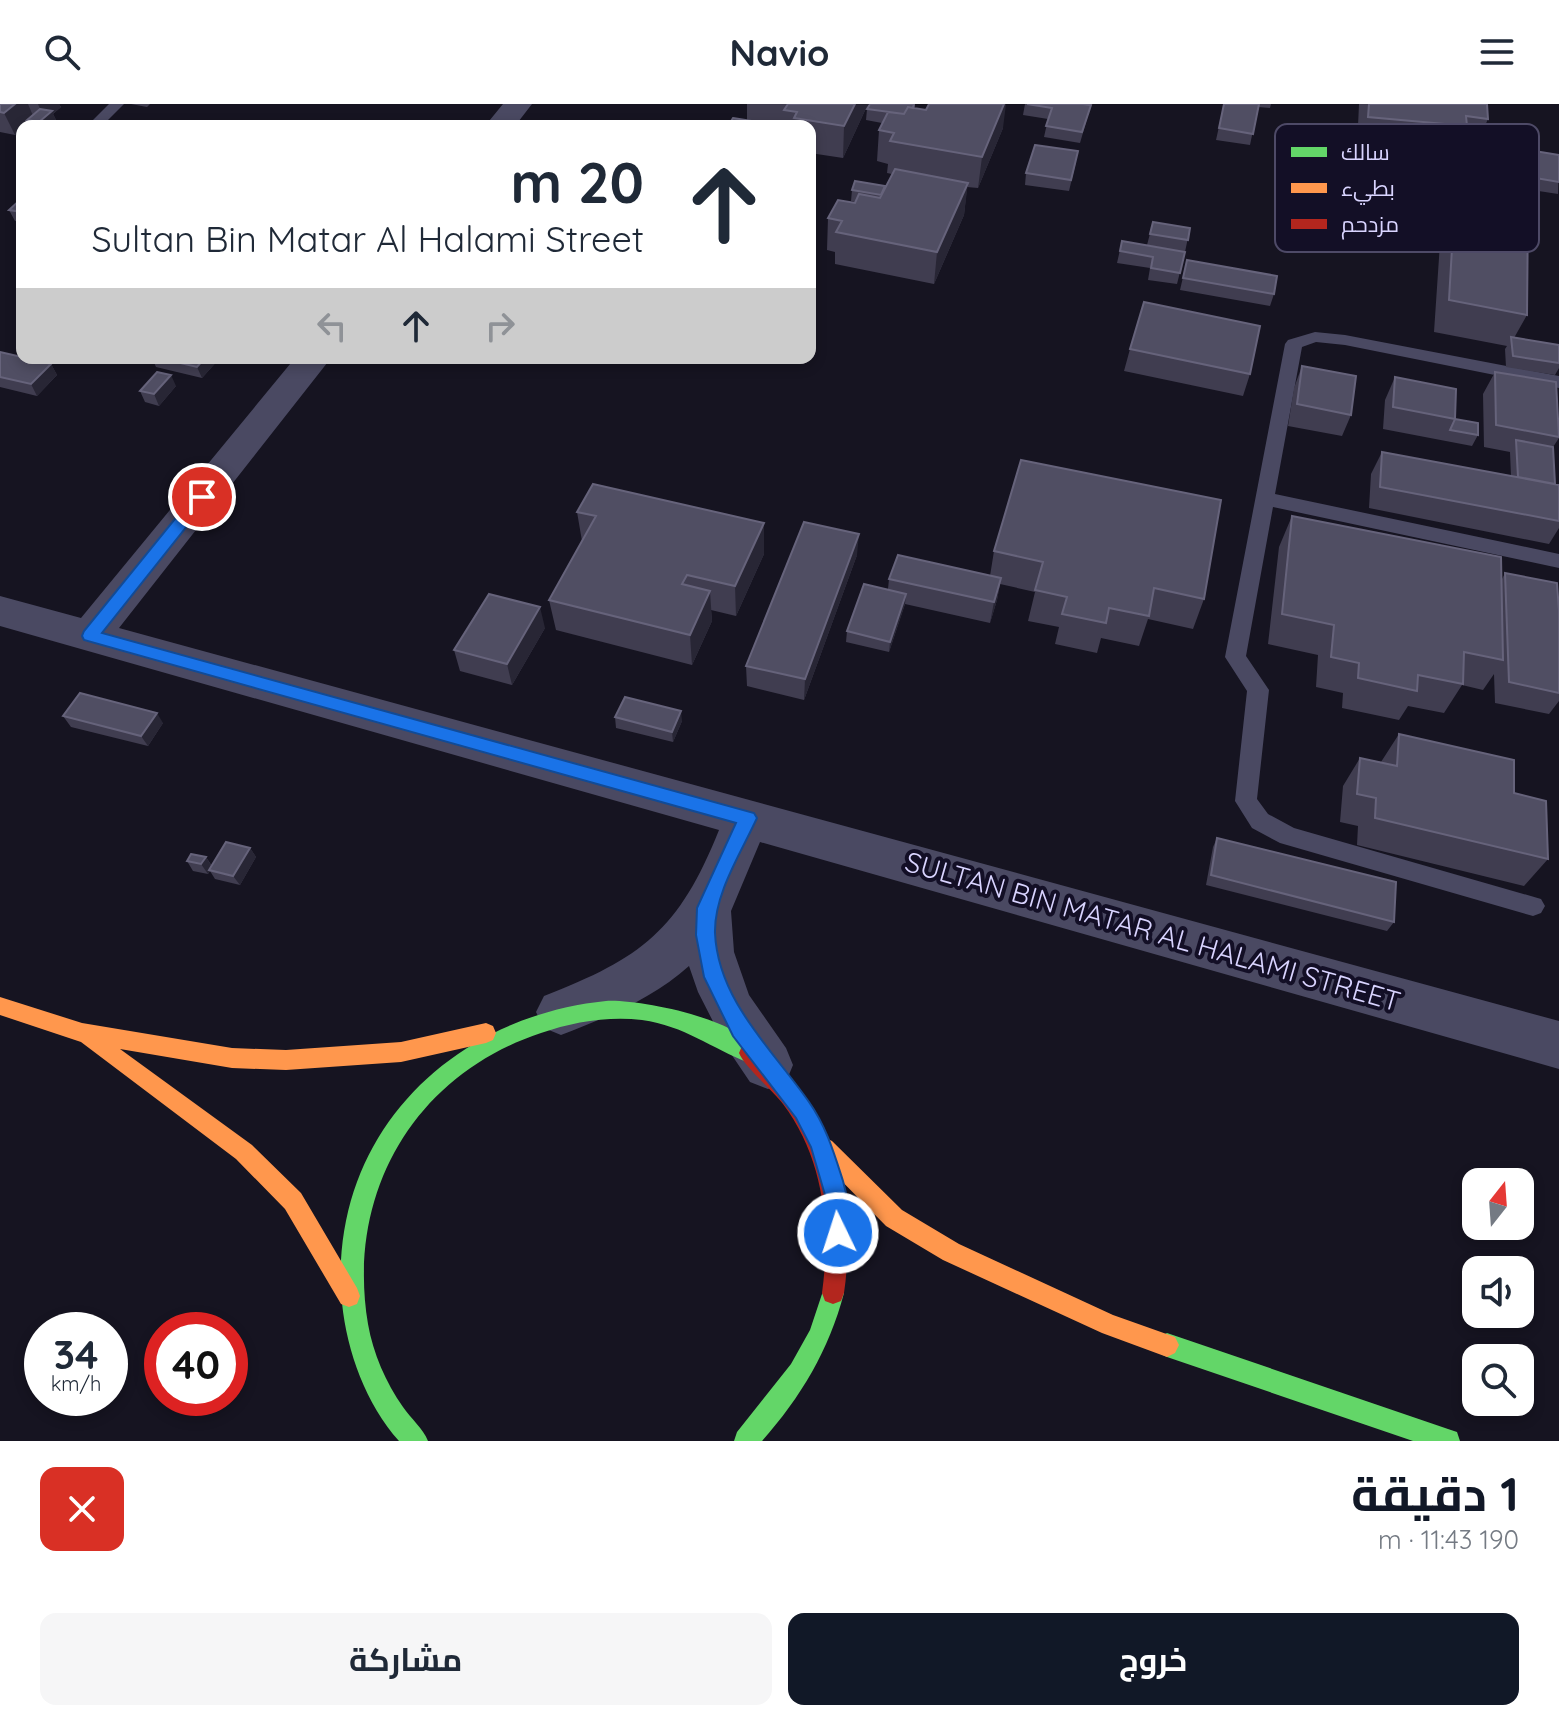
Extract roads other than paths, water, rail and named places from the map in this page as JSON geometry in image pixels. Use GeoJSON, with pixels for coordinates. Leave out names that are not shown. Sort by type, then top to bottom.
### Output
{"type":"FeatureCollection","features":[{"type":"Feature","properties":{"kind":"street"},"geometry":{"type":"LineString","coordinates":[[505,120],[518,104]]}},
{"type":"Feature","properties":{"kind":"street"},"geometry":{"type":"LineString","coordinates":[[90,636],[309,364]]}},
{"type":"Feature","properties":{"kind":"street","name":"SULTAN BIN MATAR AL HALAMI STREET"},"geometry":{"type":"LineString","coordinates":[[0,611],[1559,1045]]}},
{"type":"Feature","properties":{"kind":"street"},"geometry":{"type":"LineString","coordinates":[[416,1441],[373,1382],[357,1340],[350,1297],[350,1246],[361,1196],[380,1150],[409,1108],[443,1074],[481,1045],[631,983],[660,963],[707,908],[747,818]]}},
{"type":"Feature","properties":{"kind":"street"},"geometry":{"type":"LineString","coordinates":[[707,908],[705,935],[714,977],[741,1029],[803,1111],[821,1144],[838,1202],[839,1264],[824,1328],[793,1388],[746,1441]]}},
{"type":"Feature","properties":{"kind":"street"},"geometry":{"type":"LineString","coordinates":[[0,1006],[82,1033],[232,1058],[286,1060],[401,1052],[589,1009],[631,1009],[674,1016],[714,1031],[749,1052],[782,1082]]}},
{"type":"Feature","properties":{"kind":"street"},"geometry":{"type":"LineString","coordinates":[[82,1033],[244,1152],[293,1201],[350,1297]]}},
{"type":"Feature","properties":{"kind":"street"},"geometry":{"type":"LineString","coordinates":[[821,1144],[894,1218],[951,1252],[1110,1325],[1448,1441]]}},
{"type":"Feature","properties":{"kind":"street"},"geometry":{"type":"LineString","coordinates":[[373,1382],[378,1441]]}},
{"type":"Feature","properties":{"kind":"lane"},"geometry":{"type":"LineString","coordinates":[[100,120],[117,104]]}},
{"type":"Feature","properties":{"kind":"lane"},"geometry":{"type":"LineString","coordinates":[[1533,906],[1288,836],[1260,821],[1246,801],[1258,690],[1235,657],[1291,349],[1300,341],[1315,337],[1345,340],[1559,382]]}},
{"type":"Feature","properties":{"kind":"lane"},"geometry":{"type":"LineString","coordinates":[[1266,499],[1559,561]]}}]}
